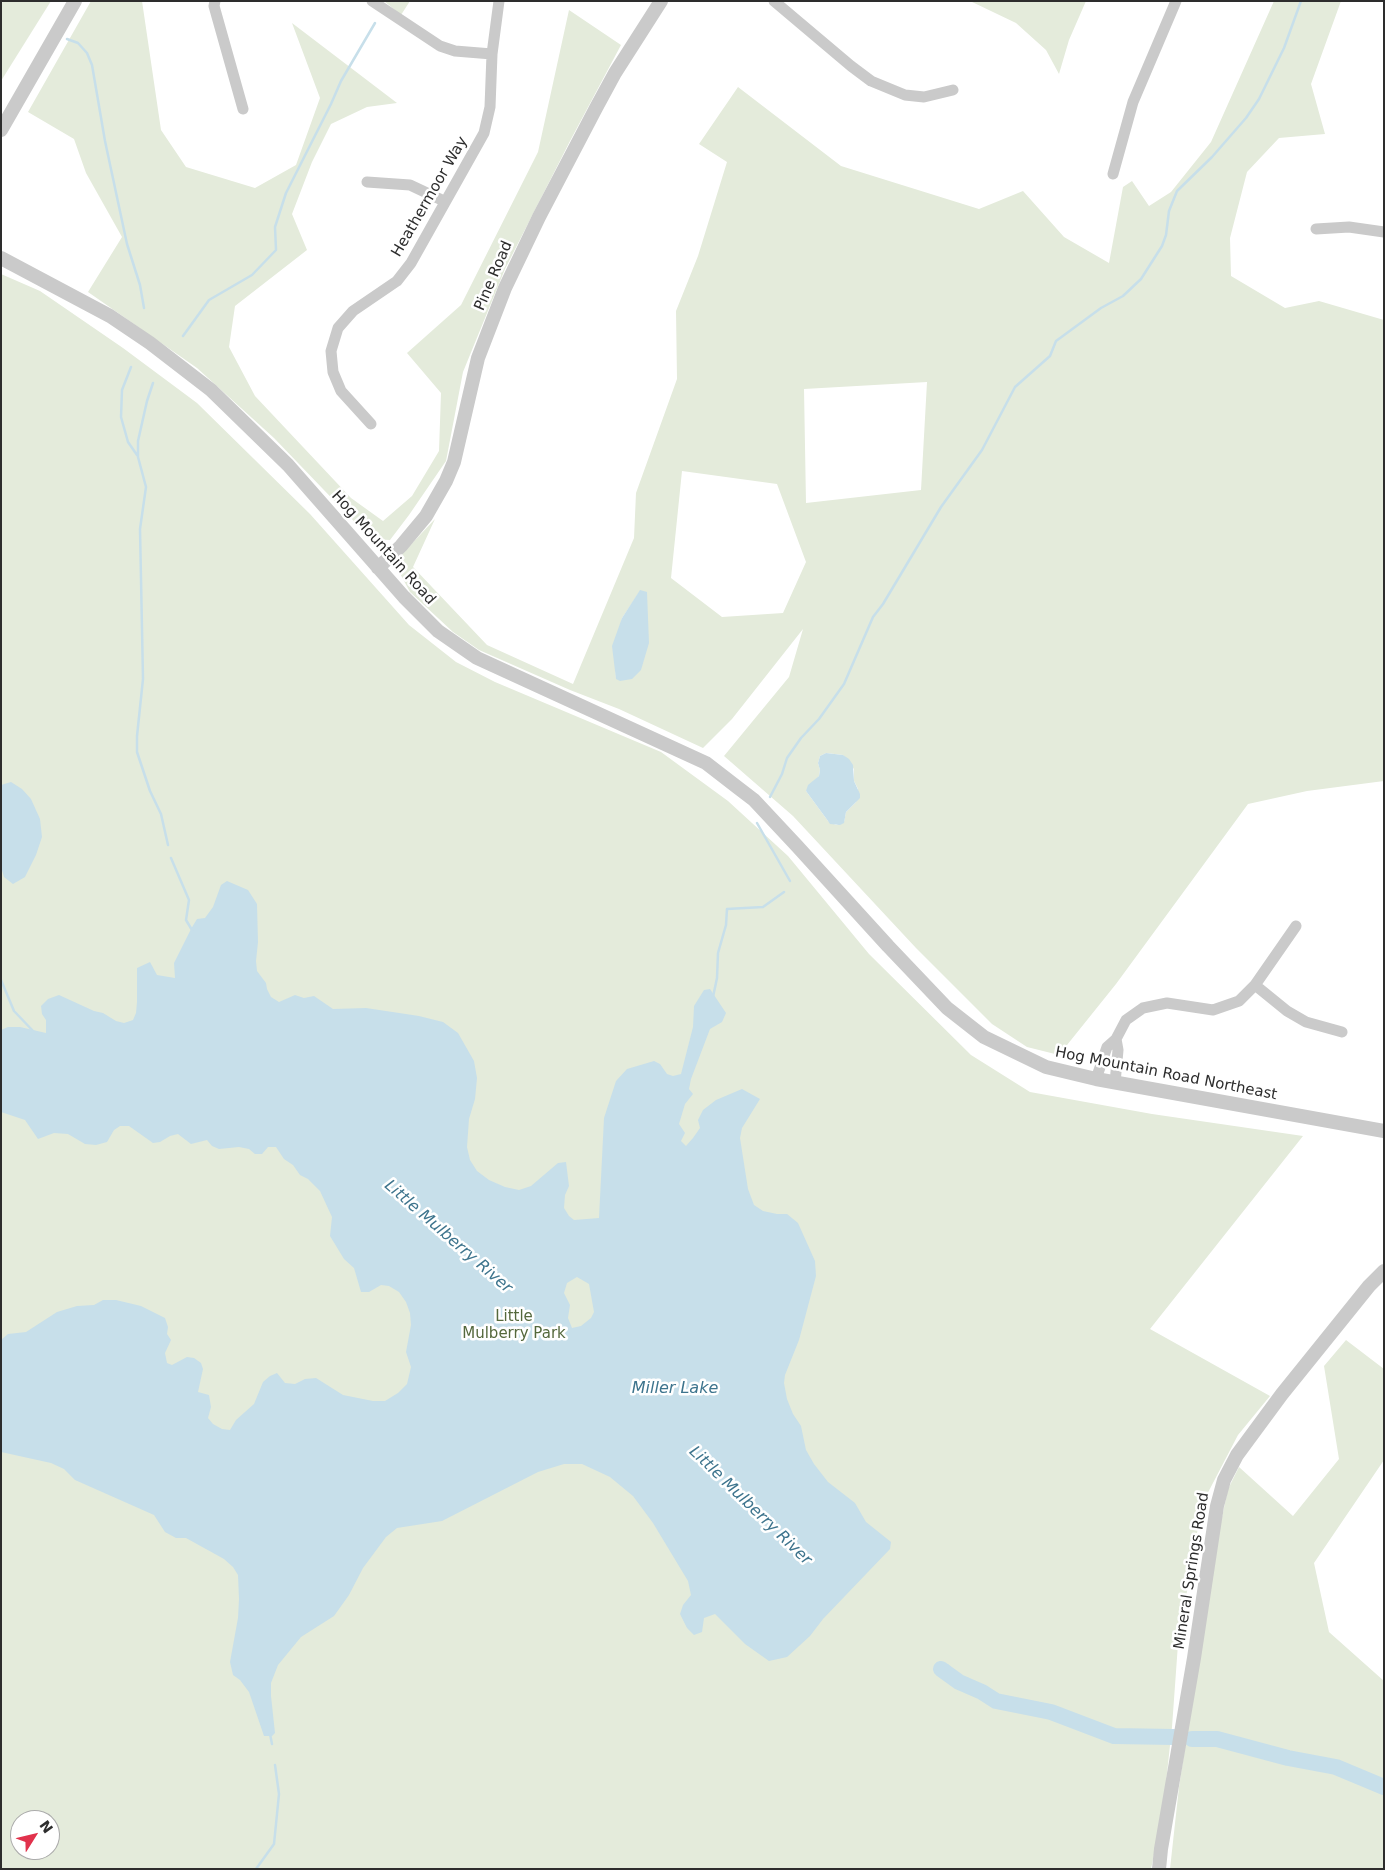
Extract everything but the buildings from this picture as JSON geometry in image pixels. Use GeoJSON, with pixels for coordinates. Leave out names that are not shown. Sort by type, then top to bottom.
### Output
{"type":"FeatureCollection","features":[{"type":"Feature","properties":{"kind":"street"},"geometry":{"type":"LineString","coordinates":[[1,130],[75,1]]}},
{"type":"Feature","properties":{"kind":"street"},"geometry":{"type":"LineString","coordinates":[[215,1],[214,6],[243,109]]}},
{"type":"Feature","properties":{"kind":"street"},"geometry":{"type":"LineString","coordinates":[[372,1],[440,46],[455,51],[492,54]]}},
{"type":"Feature","properties":{"kind":"street","name":"Heathermoor Way"},"geometry":{"type":"LineString","coordinates":[[371,424],[341,391],[333,372],[331,351],[338,328],[353,310],[397,281],[412,263],[444,201],[484,133],[490,107],[492,54],[499,1]]}},
{"type":"Feature","properties":{"kind":"street","name":"Pine Road"},"geometry":{"type":"LineString","coordinates":[[378,568],[401,546],[426,516],[446,481],[454,462],[478,358],[505,288],[539,217],[615,73],[661,1]]}},
{"type":"Feature","properties":{"kind":"street"},"geometry":{"type":"LineString","coordinates":[[774,1],[851,66],[871,80],[905,95],[924,97],[953,90]]}},
{"type":"Feature","properties":{"kind":"street"},"geometry":{"type":"LineString","coordinates":[[1113,174],[1133,102],[1176,1]]}},
{"type":"Feature","properties":{"kind":"street"},"geometry":{"type":"LineString","coordinates":[[367,182],[410,185],[444,201]]}},
{"type":"Feature","properties":{"kind":"street"},"geometry":{"type":"LineString","coordinates":[[1316,229],[1349,227],[1384,232]]}},
{"type":"Feature","properties":{"kind":"street","name":"Hog Mountain Road"},"geometry":{"type":"LineString","coordinates":[[1,258],[110,316],[150,343],[212,390],[288,465],[378,568],[438,631],[477,658],[706,763],[754,800],[770,818]]}},
{"type":"Feature","properties":{"kind":"street","name":"Hog Mountain Road Northeast"},"geometry":{"type":"LineString","coordinates":[[770,818],[947,1008],[984,1037],[1046,1067],[1096,1079],[1384,1131]]}},
{"type":"Feature","properties":{"kind":"street"},"geometry":{"type":"LineString","coordinates":[[1096,1079],[1107,1047],[1116,1039],[1126,1020],[1143,1008],[1167,1004],[1213,1010],[1239,1001],[1255,984],[1296,926]]}},
{"type":"Feature","properties":{"kind":"street"},"geometry":{"type":"LineString","coordinates":[[1255,984],[1287,1011],[1306,1022],[1342,1032]]}},
{"type":"Feature","properties":{"kind":"street"},"geometry":{"type":"LineString","coordinates":[[1115,1083],[1118,1050],[1116,1039]]}},
{"type":"Feature","properties":{"kind":"street","name":"Mineral Springs Road"},"geometry":{"type":"LineString","coordinates":[[1160,1869],[1161,1849],[1194,1658],[1216,1506],[1224,1480],[1237,1455],[1282,1394],[1369,1286],[1384,1271]]}},
{"type":"Feature","properties":{"kind":"green space"},"geometry":{"type":"Polygon","coordinates":[[[3,1],[51,1],[1,81],[1,5],[3,1]]]}},
{"type":"Feature","properties":{"kind":"green space"},"geometry":{"type":"Polygon","coordinates":[[[91,1],[142,1],[161,130],[186,167],[255,188],[296,165],[320,98],[292,23],[397,103],[367,107],[331,124],[312,162],[292,214],[307,250],[235,306],[229,347],[255,396],[351,498],[383,521],[412,496],[439,451],[441,393],[407,353],[461,305],[538,152],[569,10],[621,45],[505,269],[463,372],[446,461],[390,540],[371,539],[274,438],[197,368],[88,292],[122,237],[86,173],[74,139],[28,112],[91,1]]]}},
{"type":"Feature","properties":{"kind":"green space"},"geometry":{"type":"Polygon","coordinates":[[[384,1],[410,1],[401,15],[384,1]]]}},
{"type":"Feature","properties":{"kind":"green space"},"geometry":{"type":"Polygon","coordinates":[[[970,1],[1086,1],[1069,40],[1059,74],[1046,50],[1016,23],[970,1]]]}},
{"type":"Feature","properties":{"kind":"green space"},"geometry":{"type":"Polygon","coordinates":[[[1274,1],[1341,1],[1311,84],[1325,134],[1279,138],[1247,172],[1230,238],[1231,276],[1285,308],[1319,301],[1384,320],[1384,781],[1307,791],[1248,804],[1116,984],[1059,1055],[1027,1047],[992,1024],[916,948],[793,816],[724,756],[789,677],[803,629],[732,719],[703,748],[619,709],[570,690],[479,650],[453,632],[410,592],[397,568],[403,553],[435,519],[413,567],[487,645],[573,684],[634,538],[636,493],[677,379],[676,311],[698,256],[727,162],[699,144],[738,87],[841,166],[979,209],[1023,191],[1064,237],[1109,263],[1123,187],[1132,181],[1149,206],[1171,192],[1211,142],[1274,1]],[[927,382],[804,389],[806,503],[921,490],[927,382]],[[682,471],[671,578],[722,617],[783,613],[806,562],[777,484],[682,471]],[[640,591],[622,618],[615,663],[616,679],[640,591]],[[826,753],[820,756],[818,763],[819,776],[806,791],[828,821],[836,825],[844,822],[846,812],[856,802],[858,789],[854,781],[854,769],[843,755],[826,753]]]}},
{"type":"Feature","properties":{"kind":"green space","name":"Little Mulberry Park"},"geometry":{"type":"Polygon","coordinates":[[[1,274],[40,291],[123,348],[197,403],[310,514],[409,625],[456,662],[495,682],[661,752],[728,801],[788,856],[869,954],[971,1055],[1030,1092],[1152,1114],[1303,1136],[1150,1329],[1270,1396],[1238,1435],[1202,1504],[1178,1644],[1163,1810],[1151,1869],[1,1869],[1,274]]]}},
{"type":"Feature","properties":{"kind":"green space"},"geometry":{"type":"Polygon","coordinates":[[[1346,1340],[1384,1369],[1384,1460],[1314,1563],[1329,1632],[1384,1681],[1384,1869],[1170,1869],[1179,1787],[1215,1550],[1228,1489],[1239,1467],[1293,1516],[1339,1459],[1324,1366],[1346,1340]]]}},
{"type":"Feature","properties":{"kind":"water"},"geometry":{"type":"Polygon","coordinates":[[[640,590],[647,592],[649,643],[641,670],[632,679],[620,681],[616,679],[612,646],[622,618],[640,590]]]}},
{"type":"Feature","properties":{"kind":"water"},"geometry":{"type":"Polygon","coordinates":[[[826,753],[843,755],[849,759],[853,765],[854,781],[860,794],[860,798],[846,812],[844,823],[840,825],[830,824],[806,791],[808,785],[819,776],[818,763],[820,756],[826,753]]]}},
{"type":"Feature","properties":{"kind":"water"},"geometry":{"type":"Polygon","coordinates":[[[11,782],[22,789],[31,799],[40,819],[42,837],[36,855],[25,877],[13,884],[4,877],[1,867],[1,785],[11,782]]]}},
{"type":"Feature","properties":{"kind":"water","name":"Miller Lake"},"geometry":{"type":"Polygon","coordinates":[[[227,881],[248,890],[257,904],[257,971],[266,983],[271,997],[279,1002],[295,995],[304,998],[314,996],[333,1009],[366,1008],[419,1016],[443,1022],[458,1033],[474,1061],[477,1078],[475,1099],[469,1119],[467,1147],[470,1160],[477,1171],[489,1180],[505,1187],[519,1190],[531,1186],[558,1163],[566,1162],[569,1186],[565,1195],[564,1208],[574,1220],[599,1218],[604,1118],[616,1081],[627,1069],[654,1061],[660,1064],[667,1074],[673,1076],[681,1074],[693,1027],[694,1006],[704,990],[710,989],[726,1013],[722,1022],[710,1029],[691,1079],[689,1089],[693,1094],[685,1104],[679,1124],[685,1133],[681,1141],[686,1146],[693,1138],[700,1128],[698,1120],[703,1110],[716,1100],[742,1089],[760,1099],[742,1128],[740,1138],[748,1189],[754,1205],[763,1211],[787,1214],[798,1223],[815,1261],[816,1276],[799,1340],[785,1375],[784,1383],[787,1399],[793,1414],[801,1426],[806,1450],[814,1464],[828,1482],[855,1503],[866,1522],[891,1542],[890,1549],[823,1619],[810,1636],[787,1657],[769,1661],[745,1644],[715,1614],[704,1618],[702,1632],[694,1635],[687,1628],[680,1614],[683,1605],[691,1595],[688,1581],[653,1523],[633,1496],[610,1477],[582,1464],[564,1464],[538,1472],[442,1521],[397,1528],[386,1537],[363,1568],[349,1595],[334,1616],[301,1637],[278,1665],[271,1683],[275,1733],[272,1736],[264,1736],[249,1692],[240,1680],[233,1675],[230,1662],[238,1618],[239,1599],[238,1575],[233,1567],[224,1559],[186,1538],[176,1538],[165,1532],[154,1515],[75,1480],[64,1469],[51,1463],[1,1452],[1,1340],[8,1334],[26,1332],[57,1312],[77,1306],[94,1305],[103,1300],[116,1300],[141,1306],[165,1318],[168,1327],[167,1334],[171,1340],[165,1353],[167,1363],[172,1365],[187,1357],[194,1358],[201,1363],[203,1369],[198,1392],[209,1395],[211,1407],[208,1418],[213,1424],[222,1429],[230,1430],[236,1420],[254,1404],[263,1382],[277,1373],[285,1383],[295,1384],[305,1379],[316,1378],[343,1395],[373,1401],[385,1401],[398,1393],[407,1384],[411,1367],[406,1352],[411,1325],[410,1313],[406,1302],[399,1292],[389,1286],[381,1285],[369,1292],[361,1292],[354,1268],[344,1259],[330,1236],[332,1217],[320,1191],[284,1159],[276,1147],[268,1147],[262,1154],[255,1154],[249,1149],[239,1147],[219,1149],[212,1146],[207,1140],[191,1144],[178,1134],[153,1143],[129,1126],[120,1126],[114,1130],[107,1142],[96,1145],[85,1144],[68,1134],[54,1133],[38,1139],[25,1120],[1,1112],[1,1030],[8,1027],[20,1027],[46,1033],[46,1020],[42,1014],[41,1006],[48,999],[59,995],[94,1011],[103,1013],[116,1021],[124,1023],[133,1020],[137,1002],[137,968],[150,962],[157,975],[175,978],[174,963],[197,919],[205,918],[213,907],[221,885],[227,881]],[[577,1277],[567,1283],[564,1293],[570,1305],[568,1318],[572,1328],[581,1326],[591,1318],[594,1312],[589,1284],[577,1277]]]}},
{"type":"Feature","properties":{"kind":"water"},"geometry":{"type":"Polygon","coordinates":[[[948,1664],[957,1674],[969,1678],[970,1686],[962,1688],[943,1673],[941,1669],[943,1665],[948,1664]]]}},
{"type":"Feature","properties":{"kind":"waterway"},"geometry":{"type":"LineString","coordinates":[[770,797],[782,774],[787,758],[801,738],[819,719],[844,684],[873,617],[883,604],[941,507],[982,450],[1015,387],[1050,356],[1056,341],[1101,308],[1123,296],[1141,279],[1162,246],[1166,235],[1169,211],[1177,191],[1212,157],[1246,118],[1259,99],[1284,48],[1301,1]]}},
{"type":"Feature","properties":{"kind":"waterway"},"geometry":{"type":"LineString","coordinates":[[183,336],[209,300],[252,275],[276,250],[275,227],[286,193],[341,81],[375,23]]}},
{"type":"Feature","properties":{"kind":"waterway"},"geometry":{"type":"LineString","coordinates":[[67,39],[78,43],[87,53],[92,65],[105,141],[127,244],[140,285],[144,308]]}},
{"type":"Feature","properties":{"kind":"waterway"},"geometry":{"type":"LineString","coordinates":[[131,367],[122,390],[121,417],[128,442],[137,455]]}},
{"type":"Feature","properties":{"kind":"waterway"},"geometry":{"type":"LineString","coordinates":[[153,383],[138,441],[138,457],[146,487],[140,529],[143,679],[137,752],[150,791],[161,814],[168,845]]}},
{"type":"Feature","properties":{"kind":"waterway"},"geometry":{"type":"LineString","coordinates":[[757,823],[790,881]]}},
{"type":"Feature","properties":{"kind":"waterway"},"geometry":{"type":"LineString","coordinates":[[171,858],[189,900],[186,920],[192,930]]}},
{"type":"Feature","properties":{"kind":"waterway"},"geometry":{"type":"LineString","coordinates":[[713,997],[717,978],[718,953],[726,925],[727,909],[763,907],[784,892]]}},
{"type":"Feature","properties":{"kind":"waterway","name":"Little Mulberry River"},"geometry":{"type":"LineString","coordinates":[[1,980],[14,1011],[35,1033]]}},
{"type":"Feature","properties":{"kind":"waterway","name":"Little Mulberry River"},"geometry":{"type":"LineString","coordinates":[[941,1669],[959,1682],[982,1692],[996,1701],[1051,1712],[1114,1736],[1174,1737]]}},
{"type":"Feature","properties":{"kind":"waterway"},"geometry":{"type":"LineString","coordinates":[[270,1734],[272,1744]]}},
{"type":"Feature","properties":{"kind":"waterway","name":"Little Mulberry River"},"geometry":{"type":"LineString","coordinates":[[1192,1739],[1217,1739],[1288,1758],[1336,1767],[1384,1787]]}},
{"type":"Feature","properties":{"kind":"waterway"},"geometry":{"type":"LineString","coordinates":[[256,1869],[274,1844],[279,1794],[275,1765]]}}]}
